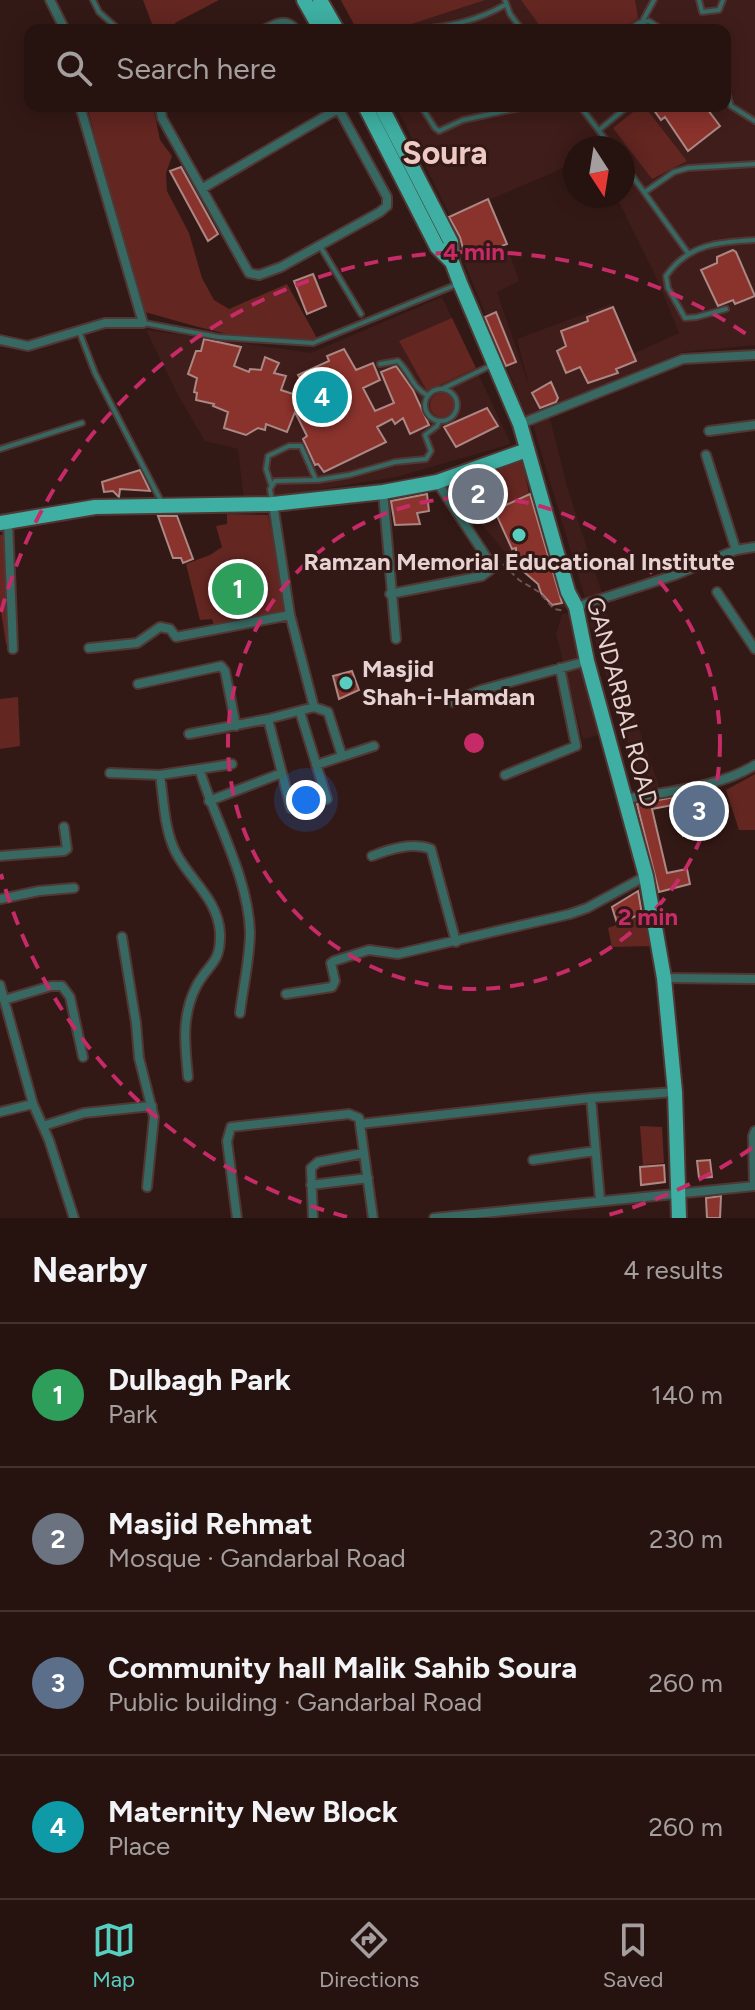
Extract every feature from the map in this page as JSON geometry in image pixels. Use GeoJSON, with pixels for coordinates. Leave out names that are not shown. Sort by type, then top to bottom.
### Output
{"type":"FeatureCollection","features":[{"type":"Feature","properties":{"kind":"main road"},"geometry":{"type":"LineString","coordinates":[[304,0],[318,24]]}},
{"type":"Feature","properties":{"kind":"main road"},"geometry":{"type":"LineString","coordinates":[[320,0],[334,24]]}},
{"type":"Feature","properties":{"kind":"main road","name":"GANDARBAL ROAD"},"geometry":{"type":"LineString","coordinates":[[368,112],[437,247],[452,262]]}},
{"type":"Feature","properties":{"kind":"main road","name":"GANDARBAL ROAD"},"geometry":{"type":"LineString","coordinates":[[384,112],[451,242],[452,262],[520,424],[568,592],[576,607],[587,661],[646,876],[664,978],[675,1092],[679,1218]]}},
{"type":"Feature","properties":{"kind":"main road"},"geometry":{"type":"LineString","coordinates":[[4,522],[95,507],[273,504],[383,492],[437,482],[527,450]]}},
{"type":"Feature","properties":{"kind":"street"},"geometry":{"type":"LineString","coordinates":[[50,0],[62,24]]}},
{"type":"Feature","properties":{"kind":"street"},"geometry":{"type":"LineString","coordinates":[[0,340],[28,346],[117,321],[143,323],[82,112]]}},
{"type":"Feature","properties":{"kind":"street"},"geometry":{"type":"LineString","coordinates":[[161,112],[240,258],[254,275],[281,267],[320,246],[380,212],[388,202],[343,112]]}},
{"type":"Feature","properties":{"kind":"street"},"geometry":{"type":"LineString","coordinates":[[203,188],[332,112]]}},
{"type":"Feature","properties":{"kind":"street"},"geometry":{"type":"LineString","coordinates":[[520,424],[683,359],[755,355]]}},
{"type":"Feature","properties":{"kind":"street"},"geometry":{"type":"LineString","coordinates":[[709,431],[755,425]]}},
{"type":"Feature","properties":{"kind":"street"},"geometry":{"type":"LineString","coordinates":[[706,455],[736,550]]}},
{"type":"Feature","properties":{"kind":"street"},"geometry":{"type":"LineString","coordinates":[[390,594],[482,576],[490,570],[487,558],[437,482]]}},
{"type":"Feature","properties":{"kind":"street"},"geometry":{"type":"LineString","coordinates":[[383,492],[396,639]]}},
{"type":"Feature","properties":{"kind":"street"},"geometry":{"type":"LineString","coordinates":[[273,504],[290,615],[314,707]]}},
{"type":"Feature","properties":{"kind":"street"},"geometry":{"type":"LineString","coordinates":[[4,522],[13,649]]}},
{"type":"Feature","properties":{"kind":"street"},"geometry":{"type":"LineString","coordinates":[[576,607],[675,575],[736,550],[755,547]]}},
{"type":"Feature","properties":{"kind":"street"},"geometry":{"type":"LineString","coordinates":[[717,592],[755,649]]}},
{"type":"Feature","properties":{"kind":"street"},"geometry":{"type":"LineString","coordinates":[[89,648],[137,643],[160,627],[170,629],[176,637],[290,615]]}},
{"type":"Feature","properties":{"kind":"street"},"geometry":{"type":"LineString","coordinates":[[453,702],[481,690],[587,661]]}},
{"type":"Feature","properties":{"kind":"street"},"geometry":{"type":"LineString","coordinates":[[138,684],[221,666],[225,671],[236,726]]}},
{"type":"Feature","properties":{"kind":"street"},"geometry":{"type":"LineString","coordinates":[[505,775],[576,746],[560,668]]}},
{"type":"Feature","properties":{"kind":"street"},"geometry":{"type":"LineString","coordinates":[[189,734],[314,707],[328,712],[342,756]]}},
{"type":"Feature","properties":{"kind":"street"},"geometry":{"type":"LineString","coordinates":[[300,712],[327,799]]}},
{"type":"Feature","properties":{"kind":"street"},"geometry":{"type":"LineString","coordinates":[[268,719],[291,808]]}},
{"type":"Feature","properties":{"kind":"street"},"geometry":{"type":"LineString","coordinates":[[316,765],[374,746]]}},
{"type":"Feature","properties":{"kind":"street"},"geometry":{"type":"LineString","coordinates":[[110,773],[160,775],[232,764]]}},
{"type":"Feature","properties":{"kind":"street"},"geometry":{"type":"LineString","coordinates":[[625,799],[722,780],[755,765]]}},
{"type":"Feature","properties":{"kind":"street"},"geometry":{"type":"LineString","coordinates":[[200,771],[241,883],[248,919],[250,934],[240,1013]]}},
{"type":"Feature","properties":{"kind":"street"},"geometry":{"type":"LineString","coordinates":[[209,801],[282,773]]}},
{"type":"Feature","properties":{"kind":"street"},"geometry":{"type":"LineString","coordinates":[[160,775],[167,828],[175,851],[204,891],[220,930],[216,962],[198,982],[186,1017],[184,1030],[188,1077]]}},
{"type":"Feature","properties":{"kind":"street"},"geometry":{"type":"LineString","coordinates":[[0,856],[64,851],[67,849],[64,827]]}},
{"type":"Feature","properties":{"kind":"street"},"geometry":{"type":"LineString","coordinates":[[372,856],[395,848],[422,846],[431,849],[456,942]]}},
{"type":"Feature","properties":{"kind":"street"},"geometry":{"type":"LineString","coordinates":[[286,994],[332,987],[335,981],[331,963],[369,950],[398,954],[587,908],[646,876]]}},
{"type":"Feature","properties":{"kind":"street"},"geometry":{"type":"LineString","coordinates":[[0,899],[74,888]]}},
{"type":"Feature","properties":{"kind":"street"},"geometry":{"type":"LineString","coordinates":[[122,937],[139,1058],[154,1117],[147,1187]]}},
{"type":"Feature","properties":{"kind":"street"},"geometry":{"type":"LineString","coordinates":[[664,978],[755,979]]}},
{"type":"Feature","properties":{"kind":"street"},"geometry":{"type":"LineString","coordinates":[[0,985],[5,1022],[74,1218]]}},
{"type":"Feature","properties":{"kind":"street"},"geometry":{"type":"LineString","coordinates":[[4,1000],[51,986],[62,986],[70,997],[83,1057]]}},
{"type":"Feature","properties":{"kind":"street"},"geometry":{"type":"LineString","coordinates":[[360,1124],[591,1098],[675,1092]]}},
{"type":"Feature","properties":{"kind":"street"},"geometry":{"type":"LineString","coordinates":[[591,1098],[600,1200]]}},
{"type":"Feature","properties":{"kind":"street"},"geometry":{"type":"LineString","coordinates":[[0,1112],[33,1104]]}},
{"type":"Feature","properties":{"kind":"street"},"geometry":{"type":"LineString","coordinates":[[43,1126],[84,1113],[152,1106]]}},
{"type":"Feature","properties":{"kind":"street"},"geometry":{"type":"LineString","coordinates":[[237,1218],[227,1141],[231,1127],[349,1114],[359,1118],[373,1218]]}},
{"type":"Feature","properties":{"kind":"street"},"geometry":{"type":"LineString","coordinates":[[434,1218],[754,1186],[755,1131]]}},
{"type":"Feature","properties":{"kind":"street"},"geometry":{"type":"LineString","coordinates":[[533,1160],[595,1151]]}},
{"type":"Feature","properties":{"kind":"street"},"geometry":{"type":"LineString","coordinates":[[313,1218],[310,1171],[314,1164],[364,1153]]}},
{"type":"Feature","properties":{"kind":"street"},"geometry":{"type":"LineString","coordinates":[[311,1185],[368,1178]]}},
{"type":"Feature","properties":{"kind":"lane"},"geometry":{"type":"LineString","coordinates":[[93,0],[99,12],[112,24]]}},
{"type":"Feature","properties":{"kind":"lane"},"geometry":{"type":"LineString","coordinates":[[642,22],[654,0]]}},
{"type":"Feature","properties":{"kind":"lane"},"geometry":{"type":"LineString","coordinates":[[699,0],[702,12],[707,13],[719,10],[723,0]]}},
{"type":"Feature","properties":{"kind":"lane"},"geometry":{"type":"LineString","coordinates":[[458,24],[482,18],[505,2],[518,24]]}},
{"type":"Feature","properties":{"kind":"lane"},"geometry":{"type":"LineString","coordinates":[[639,24],[649,21],[654,24]]}},
{"type":"Feature","properties":{"kind":"lane"},"geometry":{"type":"LineString","coordinates":[[731,106],[755,121]]}},
{"type":"Feature","properties":{"kind":"lane"},"geometry":{"type":"LineString","coordinates":[[425,112],[439,131],[463,120],[501,112]]}},
{"type":"Feature","properties":{"kind":"lane"},"geometry":{"type":"LineString","coordinates":[[585,112],[603,136]]}},
{"type":"Feature","properties":{"kind":"lane"},"geometry":{"type":"LineString","coordinates":[[599,130],[621,112]]}},
{"type":"Feature","properties":{"kind":"lane"},"geometry":{"type":"LineString","coordinates":[[645,192],[674,172],[688,168],[755,164]]}},
{"type":"Feature","properties":{"kind":"lane"},"geometry":{"type":"LineString","coordinates":[[635,179],[688,253]]}},
{"type":"Feature","properties":{"kind":"lane"},"geometry":{"type":"LineString","coordinates":[[726,309],[690,319],[682,314],[668,288],[666,276],[688,253],[717,242],[755,240]]}},
{"type":"Feature","properties":{"kind":"lane"},"geometry":{"type":"LineString","coordinates":[[320,246],[361,314]]}},
{"type":"Feature","properties":{"kind":"lane"},"geometry":{"type":"LineString","coordinates":[[143,323],[218,337],[313,343],[460,283]]}},
{"type":"Feature","properties":{"kind":"lane"},"geometry":{"type":"LineString","coordinates":[[79,330],[95,373],[163,505]]}},
{"type":"Feature","properties":{"kind":"lane"},"geometry":{"type":"LineString","coordinates":[[380,364],[398,361],[408,371],[416,389],[428,396]]}},
{"type":"Feature","properties":{"kind":"lane"},"geometry":{"type":"LineString","coordinates":[[428,396],[494,364]]}},
{"type":"Feature","properties":{"kind":"lane"},"geometry":{"type":"LineString","coordinates":[[428,396],[427,412],[439,421],[449,419],[457,406],[454,397],[441,389]]}},
{"type":"Feature","properties":{"kind":"lane"},"geometry":{"type":"LineString","coordinates":[[271,484],[280,480],[316,480],[349,475],[395,462],[426,459],[431,451],[425,435],[439,421]]}},
{"type":"Feature","properties":{"kind":"lane"},"geometry":{"type":"LineString","coordinates":[[0,449],[82,423]]}},
{"type":"Feature","properties":{"kind":"lane"},"geometry":{"type":"LineString","coordinates":[[273,504],[266,469],[268,456],[295,445],[301,446],[316,480]]}},
{"type":"Feature","properties":{"kind":"path"},"geometry":{"type":"LineString","coordinates":[[487,558],[497,557],[519,580],[539,592],[554,609],[565,611],[576,607]]}},
{"type":"Feature","properties":{"kind":"shaded area"},"geometry":{"type":"Polygon","coordinates":[[[143,0],[219,0],[175,24],[152,24],[143,0]]]}},
{"type":"Feature","properties":{"kind":"shaded area"},"geometry":{"type":"Polygon","coordinates":[[[340,0],[755,0],[755,345],[683,352],[528,418],[446,218],[450,216],[399,112],[731,112],[731,24],[354,24],[340,0]],[[563,136],[563,168],[489,200],[507,244],[483,253],[486,264],[510,255],[519,281],[497,292],[530,389],[517,339],[611,304],[633,354],[679,333],[658,281],[622,208],[635,208],[635,136],[563,136]]]}},
{"type":"Feature","properties":{"kind":"shaded area"},"geometry":{"type":"Polygon","coordinates":[[[341,0],[485,0],[411,24],[354,24],[341,0]]]}},
{"type":"Feature","properties":{"kind":"shaded area"},"geometry":{"type":"Polygon","coordinates":[[[521,0],[635,0],[638,18],[630,24],[539,24],[521,0]]]}},
{"type":"Feature","properties":{"kind":"shaded area"},"geometry":{"type":"Polygon","coordinates":[[[89,112],[154,112],[160,140],[172,156],[166,173],[167,191],[189,233],[202,278],[214,300],[229,309],[287,284],[318,340],[296,342],[251,338],[141,311],[89,112]]]}},
{"type":"Feature","properties":{"kind":"shaded area"},"geometry":{"type":"Polygon","coordinates":[[[633,112],[649,112],[687,161],[652,179],[635,157],[635,136],[619,136],[613,128],[633,112]]]}},
{"type":"Feature","properties":{"kind":"shaded area"},"geometry":{"type":"Polygon","coordinates":[[[442,297],[511,444],[396,477],[272,497],[244,500],[238,449],[205,441],[146,330],[311,353],[442,297]]]}},
{"type":"Feature","properties":{"kind":"shaded area"},"geometry":{"type":"Polygon","coordinates":[[[452,318],[476,368],[427,391],[399,341],[452,318]]]}},
{"type":"Feature","properties":{"kind":"shaded area"},"geometry":{"type":"Polygon","coordinates":[[[442,393],[453,400],[454,405],[447,416],[442,417],[431,410],[430,405],[437,394],[442,393]]]}},
{"type":"Feature","properties":{"kind":"shaded area"},"geometry":{"type":"Polygon","coordinates":[[[549,415],[568,490],[603,596],[586,601],[532,422],[549,415]]]}},
{"type":"Feature","properties":{"kind":"shaded area"},"geometry":{"type":"Polygon","coordinates":[[[522,459],[529,493],[506,504],[483,476],[522,459]]]}},
{"type":"Feature","properties":{"kind":"shaded area"},"geometry":{"type":"Polygon","coordinates":[[[529,493],[535,502],[568,605],[565,608],[552,605],[534,580],[515,564],[474,515],[489,506],[496,513],[506,504],[529,493]]]}},
{"type":"Feature","properties":{"kind":"shaded area"},"geometry":{"type":"Polygon","coordinates":[[[227,514],[268,515],[288,614],[215,628],[212,619],[200,620],[186,564],[222,547],[216,526],[227,524],[227,514]]]}},
{"type":"Feature","properties":{"kind":"shaded area"},"geometry":{"type":"Polygon","coordinates":[[[5,534],[9,647],[0,605],[0,535],[5,534]]]}},
{"type":"Feature","properties":{"kind":"shaded area"},"geometry":{"type":"Polygon","coordinates":[[[604,604],[627,695],[659,786],[642,791],[586,611],[604,604]]]}},
{"type":"Feature","properties":{"kind":"shaded area"},"geometry":{"type":"Polygon","coordinates":[[[569,613],[603,734],[583,739],[556,634],[562,614],[569,613]]]}},
{"type":"Feature","properties":{"kind":"shaded area"},"geometry":{"type":"Polygon","coordinates":[[[18,697],[20,746],[0,749],[0,699],[18,697]]]}},
{"type":"Feature","properties":{"kind":"shaded area"},"geometry":{"type":"Polygon","coordinates":[[[755,774],[755,830],[739,830],[726,790],[755,774]]]}},
{"type":"Feature","properties":{"kind":"shaded area"},"geometry":{"type":"Polygon","coordinates":[[[645,914],[651,946],[612,947],[608,928],[645,914]]]}},
{"type":"Feature","properties":{"kind":"shaded area"},"geometry":{"type":"Polygon","coordinates":[[[640,1126],[662,1127],[664,1163],[643,1165],[640,1126]]]}},
{"type":"Feature","properties":{"kind":"building"},"geometry":{"type":"Polygon","coordinates":[[[655,112],[710,112],[720,126],[688,151],[665,117],[661,120],[655,112]]]}},
{"type":"Feature","properties":{"kind":"building"},"geometry":{"type":"Polygon","coordinates":[[[181,167],[218,234],[208,241],[170,171],[181,167]]]}},
{"type":"Feature","properties":{"kind":"building"},"geometry":{"type":"Polygon","coordinates":[[[488,199],[507,244],[466,260],[460,237],[449,217],[488,199]]]}},
{"type":"Feature","properties":{"kind":"building"},"geometry":{"type":"Polygon","coordinates":[[[733,250],[755,296],[735,304],[733,300],[718,306],[701,270],[717,263],[717,257],[733,250]]]}},
{"type":"Feature","properties":{"kind":"building"},"geometry":{"type":"Polygon","coordinates":[[[313,274],[326,306],[307,314],[294,281],[313,274]]]}},
{"type":"Feature","properties":{"kind":"building"},"geometry":{"type":"Polygon","coordinates":[[[613,307],[636,361],[616,369],[618,373],[588,383],[580,367],[566,373],[557,351],[566,346],[561,331],[613,307]]]}},
{"type":"Feature","properties":{"kind":"building"},"geometry":{"type":"Polygon","coordinates":[[[496,312],[516,362],[506,366],[485,317],[496,312]]]}},
{"type":"Feature","properties":{"kind":"building"},"geometry":{"type":"Polygon","coordinates":[[[204,339],[241,347],[234,366],[249,372],[250,369],[261,370],[265,357],[279,363],[274,373],[286,376],[281,390],[293,394],[307,390],[298,375],[329,361],[327,356],[344,349],[356,370],[373,363],[380,380],[363,388],[375,411],[394,403],[381,372],[396,366],[413,390],[429,425],[410,434],[403,418],[395,424],[392,419],[377,427],[386,442],[324,472],[318,464],[315,465],[303,439],[307,436],[295,412],[287,432],[266,424],[265,430],[258,428],[246,435],[224,428],[228,412],[214,404],[196,400],[197,378],[188,374],[204,339]]]}},
{"type":"Feature","properties":{"kind":"building"},"geometry":{"type":"Polygon","coordinates":[[[551,382],[558,398],[556,402],[540,408],[532,393],[551,382]]]}},
{"type":"Feature","properties":{"kind":"building"},"geometry":{"type":"Polygon","coordinates":[[[487,408],[498,426],[456,447],[444,427],[487,408]]]}},
{"type":"Feature","properties":{"kind":"building"},"geometry":{"type":"Polygon","coordinates":[[[140,470],[150,491],[120,489],[119,497],[113,491],[104,492],[102,482],[140,470]]]}},
{"type":"Feature","properties":{"kind":"building"},"geometry":{"type":"Polygon","coordinates":[[[483,476],[506,505],[530,494],[562,603],[552,605],[541,593],[538,584],[516,565],[516,548],[512,549],[492,505],[474,515],[456,489],[483,476]]]}},
{"type":"Feature","properties":{"kind":"building"},"geometry":{"type":"Polygon","coordinates":[[[427,494],[429,511],[417,513],[420,524],[395,525],[391,501],[427,494]]]}},
{"type":"Feature","properties":{"kind":"building"},"geometry":{"type":"Polygon","coordinates":[[[158,516],[177,516],[193,559],[183,563],[181,558],[173,558],[158,516]]]}},
{"type":"Feature","properties":{"kind":"building","name":"Masjid Shah-i-Hamdan"},"geometry":{"type":"Polygon","coordinates":[[[352,671],[359,690],[339,699],[333,676],[352,671]]]}},
{"type":"Feature","properties":{"kind":"building"},"geometry":{"type":"Polygon","coordinates":[[[717,789],[721,828],[683,836],[678,804],[652,809],[667,873],[687,869],[690,884],[659,892],[637,804],[717,789]]]}},
{"type":"Feature","properties":{"kind":"building"},"geometry":{"type":"Polygon","coordinates":[[[638,891],[642,914],[617,923],[612,907],[638,891]]]}},
{"type":"Feature","properties":{"kind":"building"},"geometry":{"type":"Polygon","coordinates":[[[710,1160],[712,1177],[699,1178],[697,1161],[710,1160]]]}},
{"type":"Feature","properties":{"kind":"building"},"geometry":{"type":"Polygon","coordinates":[[[664,1165],[665,1182],[641,1185],[640,1167],[664,1165]]]}},
{"type":"Feature","properties":{"kind":"building"},"geometry":{"type":"Polygon","coordinates":[[[721,1196],[720,1218],[707,1218],[706,1198],[721,1196]]]}},
{"type":"Feature","properties":{"kind":"place","name":"Maternity New Block"},"geometry":{"type":"Point","coordinates":[322,397]}},
{"type":"Feature","properties":{"kind":"place","name":"Masjid Rehmat"},"geometry":{"type":"Point","coordinates":[478,494]}},
{"type":"Feature","properties":{"kind":"place","name":"Ramzan Memorial Educational Institute"},"geometry":{"type":"Point","coordinates":[519,535]}},
{"type":"Feature","properties":{"kind":"place","name":"Dulbagh Park"},"geometry":{"type":"Point","coordinates":[238,589]}},
{"type":"Feature","properties":{"kind":"place","name":"Masjid Shah-i-Hamdan"},"geometry":{"type":"Point","coordinates":[346,683]}},
{"type":"Feature","properties":{"kind":"place","name":"Community hall Malik Sahib Soura"},"geometry":{"type":"Point","coordinates":[699,811]}},
{"type":"Feature","properties":{"kind":"district","name":"Soura"},"geometry":{"type":"Point","coordinates":[445,153]}}]}
